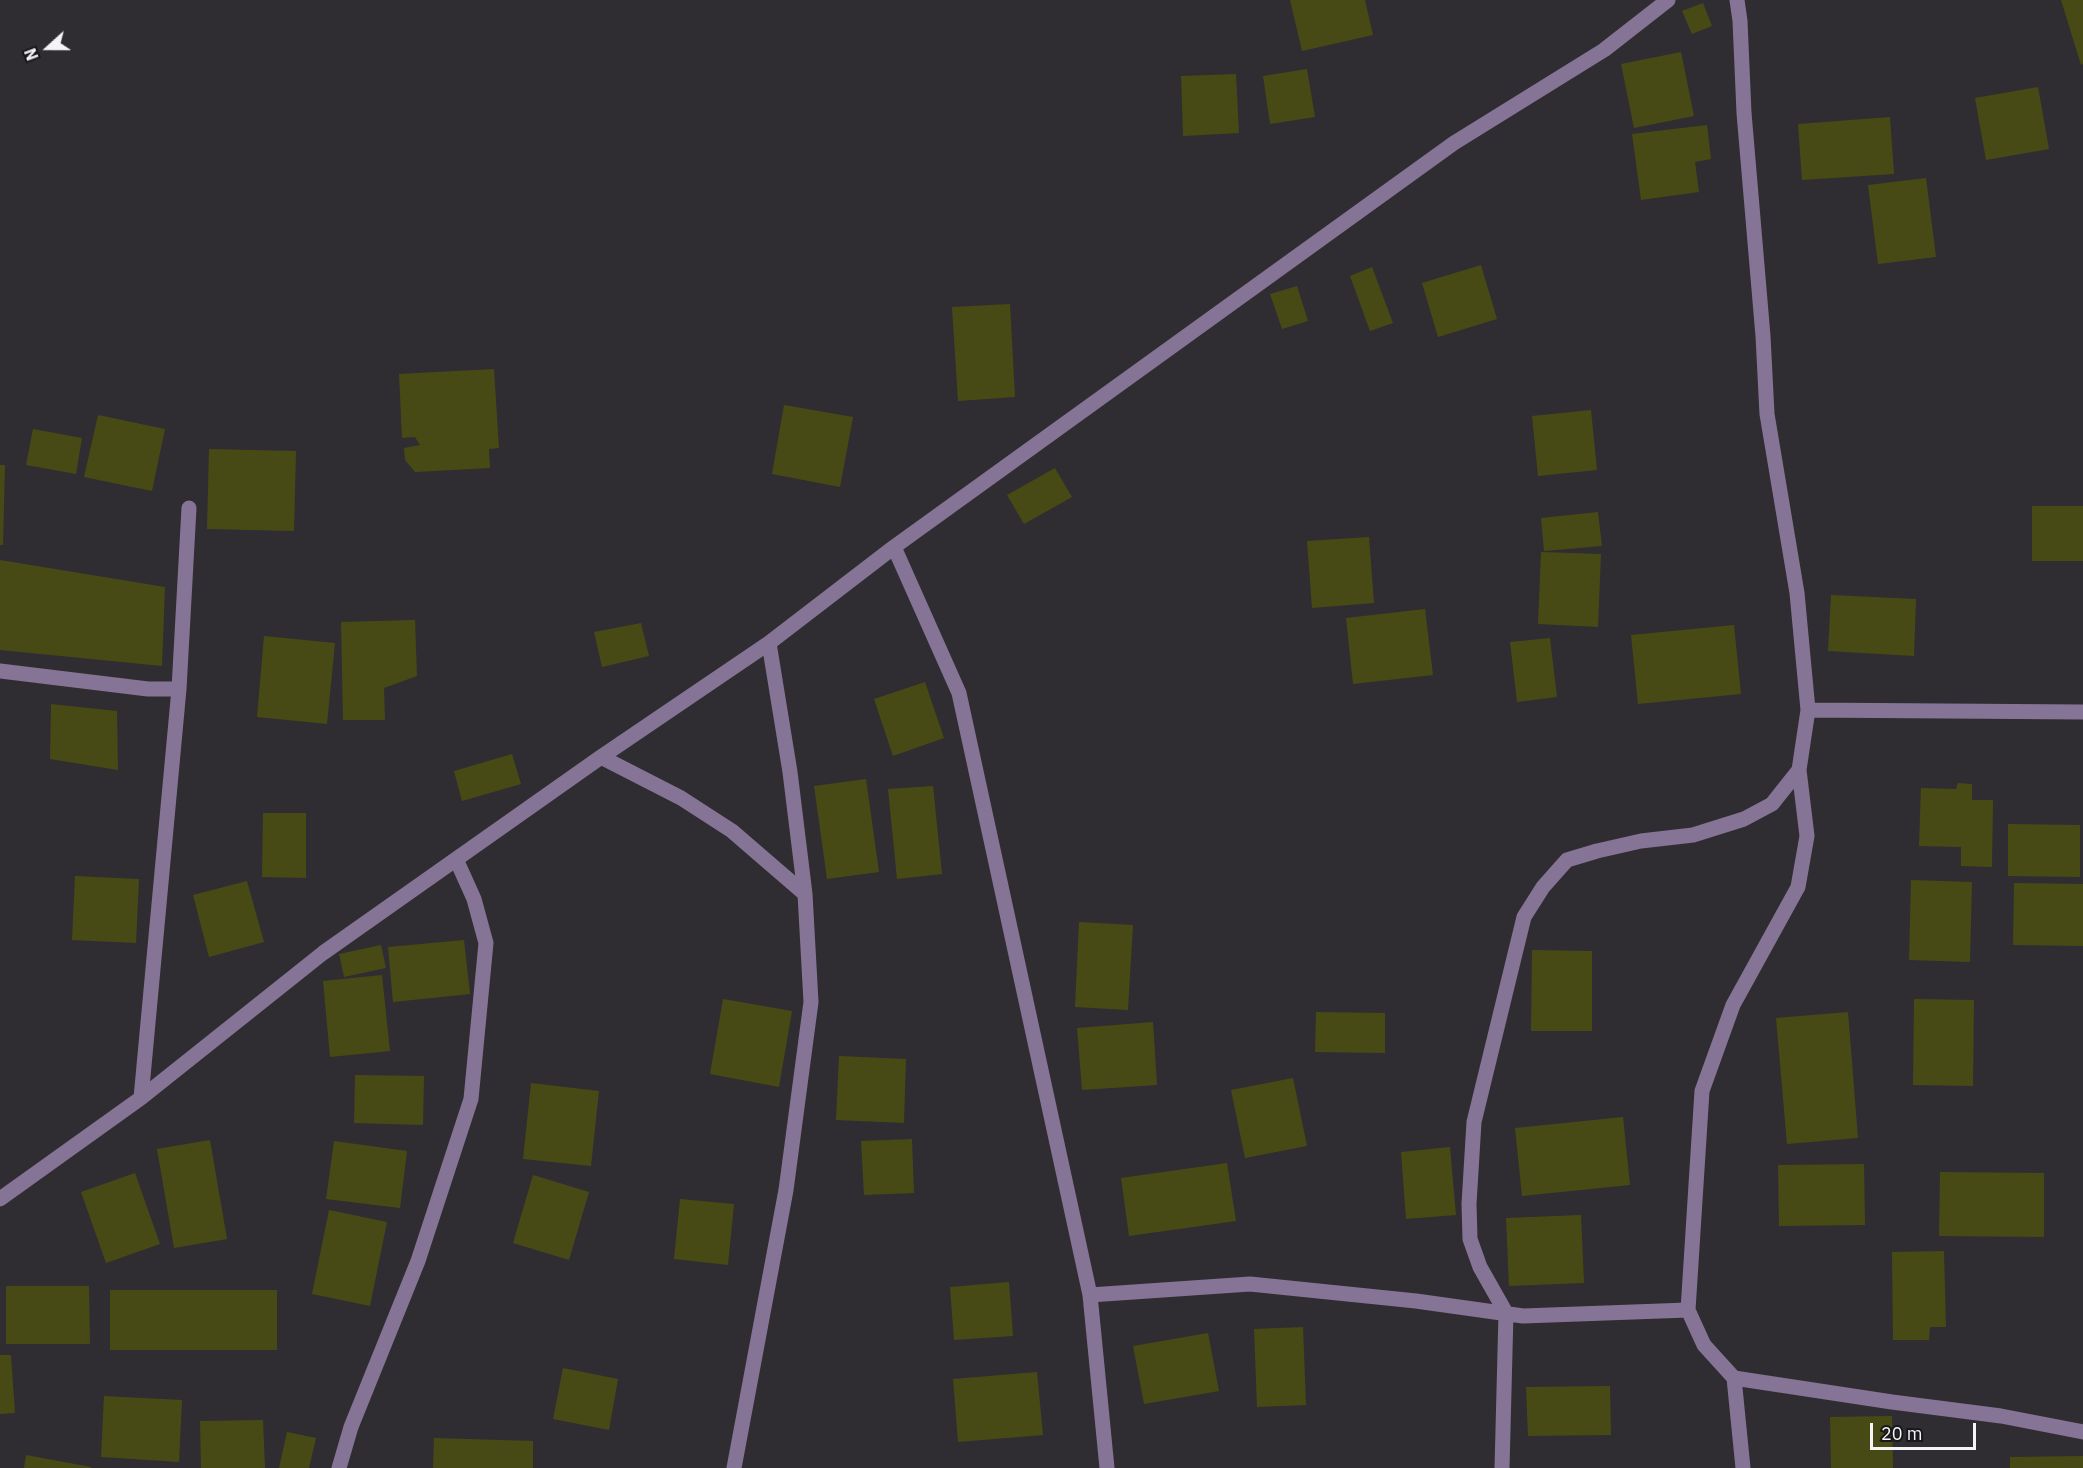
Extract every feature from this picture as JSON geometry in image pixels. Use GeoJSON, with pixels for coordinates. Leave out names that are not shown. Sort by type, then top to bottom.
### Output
{"type":"FeatureCollection","features":[{"type":"Feature","properties":{"kind":"street"},"geometry":{"type":"LineString","coordinates":[[0,1199],[141,1098],[323,953],[769,643],[894,547],[1454,142],[1604,50],[1668,0]]}},
{"type":"Feature","properties":{"kind":"street"},"geometry":{"type":"LineString","coordinates":[[1737,0],[1767,414],[1797,593],[1808,710],[1799,770],[1807,836],[1798,887],[1733,1005],[1702,1091],[1688,1310],[1704,1345],[1734,1378],[1743,1468]]}},
{"type":"Feature","properties":{"kind":"street"},"geometry":{"type":"LineString","coordinates":[[141,1098],[179,689],[189,508]]}},
{"type":"Feature","properties":{"kind":"street"},"geometry":{"type":"LineString","coordinates":[[894,547],[959,693],[1090,1295],[1107,1468]]}},
{"type":"Feature","properties":{"kind":"street"},"geometry":{"type":"LineString","coordinates":[[734,1468],[786,1190],[811,1002],[805,894],[790,772],[769,643]]}},
{"type":"Feature","properties":{"kind":"street"},"geometry":{"type":"LineString","coordinates":[[0,671],[148,689],[179,689]]}},
{"type":"Feature","properties":{"kind":"street"},"geometry":{"type":"LineString","coordinates":[[1808,710],[2083,712]]}},
{"type":"Feature","properties":{"kind":"street"},"geometry":{"type":"LineString","coordinates":[[601,758],[681,798],[732,831],[805,894]]}},
{"type":"Feature","properties":{"kind":"street"},"geometry":{"type":"LineString","coordinates":[[1502,1468],[1506,1313],[1480,1267],[1470,1239],[1469,1204],[1473,1122],[1524,917],[1543,886],[1567,860],[1641,841],[1693,835],[1744,819],[1772,804],[1799,770]]}},
{"type":"Feature","properties":{"kind":"street"},"geometry":{"type":"LineString","coordinates":[[339,1468],[351,1427],[418,1261],[471,1099],[486,943],[474,899],[456,859]]}},
{"type":"Feature","properties":{"kind":"street"},"geometry":{"type":"LineString","coordinates":[[1090,1295],[1250,1284],[1416,1300],[1523,1316],[1688,1310]]}},
{"type":"Feature","properties":{"kind":"street"},"geometry":{"type":"LineString","coordinates":[[1734,1378],[2001,1416],[2083,1432]]}},
{"type":"Feature","properties":{"kind":"building"},"geometry":{"type":"Polygon","coordinates":[[[1290,0],[1365,0],[1373,35],[1302,51],[1290,0]]]}},
{"type":"Feature","properties":{"kind":"building"},"geometry":{"type":"Polygon","coordinates":[[[2061,0],[2083,0],[2083,64],[2081,65],[2061,0]]]}},
{"type":"Feature","properties":{"kind":"building"},"geometry":{"type":"Polygon","coordinates":[[[1703,3],[1712,26],[1692,34],[1682,11],[1703,3]]]}},
{"type":"Feature","properties":{"kind":"building"},"geometry":{"type":"Polygon","coordinates":[[[1681,52],[1694,116],[1634,128],[1621,64],[1681,52]]]}},
{"type":"Feature","properties":{"kind":"building"},"geometry":{"type":"Polygon","coordinates":[[[1307,69],[1315,117],[1270,124],[1263,76],[1307,69]]]}},
{"type":"Feature","properties":{"kind":"building"},"geometry":{"type":"Polygon","coordinates":[[[1236,74],[1239,133],[1183,136],[1181,76],[1236,74]]]}},
{"type":"Feature","properties":{"kind":"building"},"geometry":{"type":"Polygon","coordinates":[[[2038,87],[2049,149],[1986,160],[1975,98],[2038,87]]]}},
{"type":"Feature","properties":{"kind":"building"},"geometry":{"type":"Polygon","coordinates":[[[1890,117],[1894,174],[1802,180],[1798,124],[1890,117]]]}},
{"type":"Feature","properties":{"kind":"building"},"geometry":{"type":"Polygon","coordinates":[[[1707,125],[1711,159],[1695,162],[1699,192],[1641,200],[1632,134],[1707,125]]]}},
{"type":"Feature","properties":{"kind":"building"},"geometry":{"type":"Polygon","coordinates":[[[1926,178],[1936,257],[1878,264],[1868,185],[1926,178]]]}},
{"type":"Feature","properties":{"kind":"building"},"geometry":{"type":"Polygon","coordinates":[[[1481,265],[1497,319],[1438,337],[1422,283],[1481,265]]]}},
{"type":"Feature","properties":{"kind":"building"},"geometry":{"type":"Polygon","coordinates":[[[1372,267],[1393,323],[1370,331],[1350,276],[1372,267]]]}},
{"type":"Feature","properties":{"kind":"building"},"geometry":{"type":"Polygon","coordinates":[[[1297,286],[1308,321],[1282,329],[1270,294],[1297,286]]]}},
{"type":"Feature","properties":{"kind":"building"},"geometry":{"type":"Polygon","coordinates":[[[1010,304],[1015,397],[958,401],[952,307],[1010,304]]]}},
{"type":"Feature","properties":{"kind":"building"},"geometry":{"type":"Polygon","coordinates":[[[494,369],[499,448],[489,449],[490,468],[415,472],[405,460],[404,448],[420,445],[415,437],[402,438],[399,374],[494,369]]]}},
{"type":"Feature","properties":{"kind":"building"},"geometry":{"type":"Polygon","coordinates":[[[784,405],[853,417],[840,487],[772,474],[784,405]]]}},
{"type":"Feature","properties":{"kind":"building"},"geometry":{"type":"Polygon","coordinates":[[[1591,410],[1597,470],[1538,476],[1532,416],[1591,410]]]}},
{"type":"Feature","properties":{"kind":"building"},"geometry":{"type":"Polygon","coordinates":[[[98,415],[165,429],[152,491],[84,477],[98,415]]]}},
{"type":"Feature","properties":{"kind":"building"},"geometry":{"type":"Polygon","coordinates":[[[33,429],[82,438],[76,474],[26,465],[33,429]]]}},
{"type":"Feature","properties":{"kind":"building"},"geometry":{"type":"Polygon","coordinates":[[[209,449],[296,451],[294,531],[207,529],[209,449]]]}},
{"type":"Feature","properties":{"kind":"building"},"geometry":{"type":"Polygon","coordinates":[[[0,465],[5,465],[3,545],[0,545],[0,465]]]}},
{"type":"Feature","properties":{"kind":"building"},"geometry":{"type":"Polygon","coordinates":[[[1055,468],[1072,497],[1024,524],[1007,495],[1055,468]]]}},
{"type":"Feature","properties":{"kind":"building"},"geometry":{"type":"Polygon","coordinates":[[[2032,506],[2083,506],[2083,561],[2032,561],[2032,506]]]}},
{"type":"Feature","properties":{"kind":"building"},"geometry":{"type":"Polygon","coordinates":[[[1598,512],[1602,546],[1544,551],[1541,518],[1598,512]]]}},
{"type":"Feature","properties":{"kind":"building"},"geometry":{"type":"Polygon","coordinates":[[[1369,537],[1374,603],[1312,608],[1307,541],[1369,537]]]}},
{"type":"Feature","properties":{"kind":"building"},"geometry":{"type":"Polygon","coordinates":[[[1541,552],[1601,554],[1598,627],[1538,624],[1541,552]]]}},
{"type":"Feature","properties":{"kind":"building"},"geometry":{"type":"Polygon","coordinates":[[[0,560],[165,587],[162,666],[0,650],[0,560]]]}},
{"type":"Feature","properties":{"kind":"building"},"geometry":{"type":"Polygon","coordinates":[[[1831,595],[1916,599],[1914,656],[1828,651],[1831,595]]]}},
{"type":"Feature","properties":{"kind":"building"},"geometry":{"type":"Polygon","coordinates":[[[1425,609],[1433,675],[1353,684],[1346,618],[1425,609]]]}},
{"type":"Feature","properties":{"kind":"building"},"geometry":{"type":"Polygon","coordinates":[[[415,620],[417,676],[384,688],[385,720],[343,720],[341,622],[415,620]]]}},
{"type":"Feature","properties":{"kind":"building"},"geometry":{"type":"Polygon","coordinates":[[[641,623],[649,656],[602,667],[594,632],[641,623]]]}},
{"type":"Feature","properties":{"kind":"building"},"geometry":{"type":"Polygon","coordinates":[[[1734,625],[1741,694],[1638,704],[1631,635],[1734,625]]]}},
{"type":"Feature","properties":{"kind":"building"},"geometry":{"type":"Polygon","coordinates":[[[264,636],[335,643],[327,724],[257,717],[264,636]]]}},
{"type":"Feature","properties":{"kind":"building"},"geometry":{"type":"Polygon","coordinates":[[[1550,638],[1557,697],[1517,702],[1510,642],[1550,638]]]}},
{"type":"Feature","properties":{"kind":"building"},"geometry":{"type":"Polygon","coordinates":[[[925,682],[944,738],[893,756],[874,699],[925,682]]]}},
{"type":"Feature","properties":{"kind":"building"},"geometry":{"type":"Polygon","coordinates":[[[51,704],[117,711],[118,770],[50,759],[51,704]]]}},
{"type":"Feature","properties":{"kind":"building"},"geometry":{"type":"Polygon","coordinates":[[[512,754],[521,784],[462,801],[454,771],[512,754]]]}},
{"type":"Feature","properties":{"kind":"building"},"geometry":{"type":"Polygon","coordinates":[[[866,779],[879,872],[827,879],[814,786],[866,779]]]}},
{"type":"Feature","properties":{"kind":"building"},"geometry":{"type":"Polygon","coordinates":[[[1958,783],[1972,784],[1972,800],[1993,800],[1992,867],[1961,866],[1961,847],[1919,846],[1921,788],[1956,789],[1958,783]]]}},
{"type":"Feature","properties":{"kind":"building"},"geometry":{"type":"Polygon","coordinates":[[[933,786],[942,874],[897,879],[888,789],[933,786]]]}},
{"type":"Feature","properties":{"kind":"building"},"geometry":{"type":"Polygon","coordinates":[[[263,813],[306,813],[306,878],[262,877],[263,813]]]}},
{"type":"Feature","properties":{"kind":"building"},"geometry":{"type":"Polygon","coordinates":[[[2008,824],[2080,825],[2080,877],[2008,876],[2008,824]]]}},
{"type":"Feature","properties":{"kind":"building"},"geometry":{"type":"Polygon","coordinates":[[[75,876],[139,879],[136,943],[72,940],[75,876]]]}},
{"type":"Feature","properties":{"kind":"building"},"geometry":{"type":"Polygon","coordinates":[[[1911,880],[1972,882],[1970,962],[1909,960],[1911,880]]]}},
{"type":"Feature","properties":{"kind":"building"},"geometry":{"type":"Polygon","coordinates":[[[247,881],[264,942],[209,957],[193,895],[247,881]]]}},
{"type":"Feature","properties":{"kind":"building"},"geometry":{"type":"Polygon","coordinates":[[[2014,883],[2083,884],[2083,946],[2013,945],[2014,883]]]}},
{"type":"Feature","properties":{"kind":"building"},"geometry":{"type":"Polygon","coordinates":[[[1079,922],[1133,925],[1128,1010],[1075,1007],[1079,922]]]}},
{"type":"Feature","properties":{"kind":"building"},"geometry":{"type":"Polygon","coordinates":[[[464,940],[470,994],[393,1002],[388,947],[464,940]]]}},
{"type":"Feature","properties":{"kind":"building"},"geometry":{"type":"Polygon","coordinates":[[[381,945],[386,968],[344,977],[339,954],[381,945]]]}},
{"type":"Feature","properties":{"kind":"building"},"geometry":{"type":"Polygon","coordinates":[[[1532,950],[1592,951],[1592,1031],[1531,1031],[1532,950]]]}},
{"type":"Feature","properties":{"kind":"building"},"geometry":{"type":"Polygon","coordinates":[[[382,975],[390,1051],[330,1057],[323,981],[382,975]]]}},
{"type":"Feature","properties":{"kind":"building"},"geometry":{"type":"Polygon","coordinates":[[[723,999],[792,1011],[779,1087],[710,1074],[723,999]]]}},
{"type":"Feature","properties":{"kind":"building"},"geometry":{"type":"Polygon","coordinates":[[[1914,999],[1974,1000],[1973,1086],[1913,1085],[1914,999]]]}},
{"type":"Feature","properties":{"kind":"building"},"geometry":{"type":"Polygon","coordinates":[[[1316,1012],[1385,1013],[1385,1053],[1315,1052],[1316,1012]]]}},
{"type":"Feature","properties":{"kind":"building"},"geometry":{"type":"Polygon","coordinates":[[[1848,1012],[1858,1138],[1787,1144],[1776,1018],[1848,1012]]]}},
{"type":"Feature","properties":{"kind":"building"},"geometry":{"type":"Polygon","coordinates":[[[1153,1022],[1157,1085],[1082,1090],[1077,1028],[1153,1022]]]}},
{"type":"Feature","properties":{"kind":"building"},"geometry":{"type":"Polygon","coordinates":[[[839,1056],[906,1059],[904,1123],[836,1120],[839,1056]]]}},
{"type":"Feature","properties":{"kind":"building"},"geometry":{"type":"Polygon","coordinates":[[[355,1075],[424,1076],[423,1125],[354,1123],[355,1075]]]}},
{"type":"Feature","properties":{"kind":"building"},"geometry":{"type":"Polygon","coordinates":[[[1293,1078],[1307,1146],[1245,1158],[1231,1090],[1293,1078]]]}},
{"type":"Feature","properties":{"kind":"building"},"geometry":{"type":"Polygon","coordinates":[[[531,1083],[599,1091],[591,1166],[523,1159],[531,1083]]]}},
{"type":"Feature","properties":{"kind":"building"},"geometry":{"type":"Polygon","coordinates":[[[1623,1117],[1630,1185],[1522,1196],[1515,1128],[1623,1117]]]}},
{"type":"Feature","properties":{"kind":"building"},"geometry":{"type":"Polygon","coordinates":[[[912,1139],[914,1193],[864,1195],[861,1141],[912,1139]]]}},
{"type":"Feature","properties":{"kind":"building"},"geometry":{"type":"Polygon","coordinates":[[[210,1140],[227,1239],[174,1248],[157,1149],[210,1140]]]}},
{"type":"Feature","properties":{"kind":"building"},"geometry":{"type":"Polygon","coordinates":[[[334,1141],[407,1151],[400,1208],[326,1199],[334,1141]]]}},
{"type":"Feature","properties":{"kind":"building"},"geometry":{"type":"Polygon","coordinates":[[[1450,1147],[1456,1215],[1406,1219],[1401,1152],[1450,1147]]]}},
{"type":"Feature","properties":{"kind":"building"},"geometry":{"type":"Polygon","coordinates":[[[1227,1163],[1236,1221],[1129,1236],[1121,1178],[1227,1163]]]}},
{"type":"Feature","properties":{"kind":"building"},"geometry":{"type":"Polygon","coordinates":[[[1864,1164],[1865,1225],[1779,1226],[1778,1165],[1864,1164]]]}},
{"type":"Feature","properties":{"kind":"building"},"geometry":{"type":"Polygon","coordinates":[[[1940,1172],[2044,1173],[2044,1237],[1939,1236],[1940,1172]]]}},
{"type":"Feature","properties":{"kind":"building"},"geometry":{"type":"Polygon","coordinates":[[[135,1173],[160,1244],[106,1263],[81,1192],[135,1173]]]}},
{"type":"Feature","properties":{"kind":"building"},"geometry":{"type":"Polygon","coordinates":[[[533,1175],[589,1192],[569,1260],[513,1243],[533,1175]]]}},
{"type":"Feature","properties":{"kind":"building"},"geometry":{"type":"Polygon","coordinates":[[[680,1199],[734,1204],[728,1265],[674,1259],[680,1199]]]}},
{"type":"Feature","properties":{"kind":"building"},"geometry":{"type":"Polygon","coordinates":[[[329,1210],[387,1222],[370,1306],[312,1294],[329,1210]]]}},
{"type":"Feature","properties":{"kind":"building"},"geometry":{"type":"Polygon","coordinates":[[[1581,1215],[1584,1283],[1509,1286],[1506,1218],[1581,1215]]]}},
{"type":"Feature","properties":{"kind":"building"},"geometry":{"type":"Polygon","coordinates":[[[1944,1251],[1946,1327],[1930,1327],[1929,1340],[1893,1340],[1892,1252],[1944,1251]]]}},
{"type":"Feature","properties":{"kind":"building"},"geometry":{"type":"Polygon","coordinates":[[[1009,1282],[1013,1336],[954,1340],[950,1287],[1009,1282]]]}},
{"type":"Feature","properties":{"kind":"building"},"geometry":{"type":"Polygon","coordinates":[[[6,1286],[89,1286],[90,1344],[6,1344],[6,1286]]]}},
{"type":"Feature","properties":{"kind":"building"},"geometry":{"type":"Polygon","coordinates":[[[110,1290],[277,1290],[277,1350],[110,1350],[110,1290]]]}},
{"type":"Feature","properties":{"kind":"building"},"geometry":{"type":"Polygon","coordinates":[[[1303,1327],[1306,1405],[1257,1407],[1254,1329],[1303,1327]]]}},
{"type":"Feature","properties":{"kind":"building"},"geometry":{"type":"Polygon","coordinates":[[[1208,1333],[1219,1391],[1144,1404],[1133,1346],[1208,1333]]]}},
{"type":"Feature","properties":{"kind":"building"},"geometry":{"type":"Polygon","coordinates":[[[0,1355],[11,1355],[15,1413],[0,1414],[0,1355]]]}},
{"type":"Feature","properties":{"kind":"building"},"geometry":{"type":"Polygon","coordinates":[[[563,1368],[618,1379],[609,1430],[553,1419],[563,1368]]]}},
{"type":"Feature","properties":{"kind":"building"},"geometry":{"type":"Polygon","coordinates":[[[1037,1372],[1043,1435],[958,1442],[953,1379],[1037,1372]]]}},
{"type":"Feature","properties":{"kind":"building"},"geometry":{"type":"Polygon","coordinates":[[[1610,1386],[1611,1435],[1528,1436],[1526,1387],[1610,1386]]]}},
{"type":"Feature","properties":{"kind":"building"},"geometry":{"type":"Polygon","coordinates":[[[104,1396],[182,1400],[179,1462],[101,1457],[104,1396]]]}},
{"type":"Feature","properties":{"kind":"building"},"geometry":{"type":"Polygon","coordinates":[[[1892,1416],[1893,1468],[1831,1468],[1830,1417],[1892,1416]]]}},
{"type":"Feature","properties":{"kind":"building"},"geometry":{"type":"Polygon","coordinates":[[[263,1420],[265,1468],[201,1468],[200,1421],[263,1420]]]}},
{"type":"Feature","properties":{"kind":"building"},"geometry":{"type":"Polygon","coordinates":[[[287,1432],[316,1438],[309,1468],[279,1468],[287,1432]]]}},
{"type":"Feature","properties":{"kind":"building"},"geometry":{"type":"Polygon","coordinates":[[[434,1438],[533,1441],[533,1468],[433,1468],[434,1438]]]}},
{"type":"Feature","properties":{"kind":"building"},"geometry":{"type":"Polygon","coordinates":[[[26,1455],[91,1467],[91,1468],[24,1468],[26,1455]]]}},
{"type":"Feature","properties":{"kind":"building"},"geometry":{"type":"Polygon","coordinates":[[[2083,1456],[2083,1468],[2010,1468],[2010,1457],[2083,1456]]]}}]}
